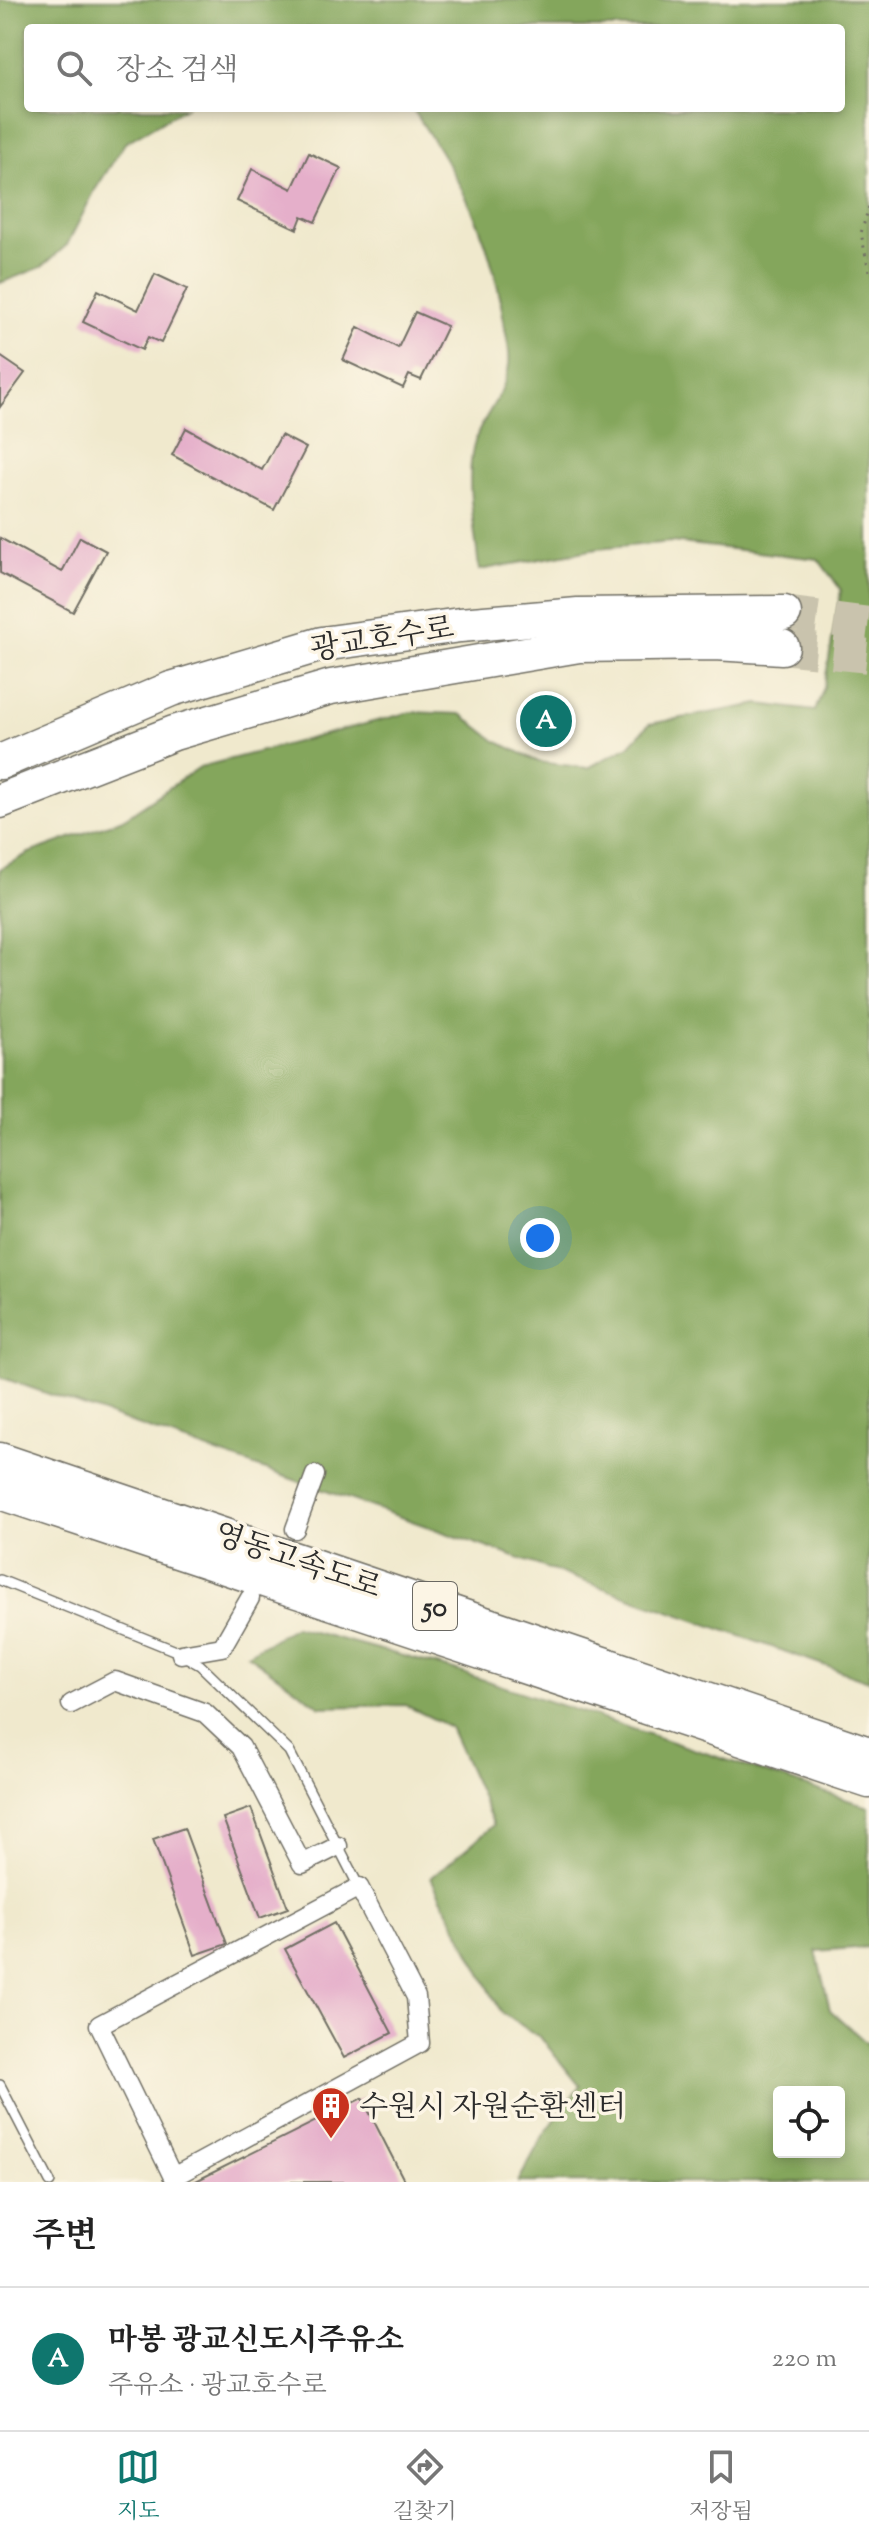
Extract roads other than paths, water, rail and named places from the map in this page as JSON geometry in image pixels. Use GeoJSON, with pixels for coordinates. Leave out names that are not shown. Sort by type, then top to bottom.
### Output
{"type":"FeatureCollection","features":[{"type":"Feature","properties":{"kind":"highway","name":"광교호수로"},"geometry":{"type":"LineString","coordinates":[[0,762],[171,689],[322,644],[460,625],[578,615],[784,613]]}},
{"type":"Feature","properties":{"kind":"highway","name":"광교호수로"},"geometry":{"type":"LineString","coordinates":[[0,801],[174,733],[331,687],[579,645],[715,643],[782,647]]}},
{"type":"Feature","properties":{"kind":"highway","name":"영동고속도로"},"geometry":{"type":"LineString","coordinates":[[0,1460],[869,1754]]}},
{"type":"Feature","properties":{"kind":"highway","name":"영동고속도로"},"geometry":{"type":"LineString","coordinates":[[0,1492],[869,1781]]}},
{"type":"Feature","properties":{"kind":"street"},"geometry":{"type":"LineString","coordinates":[[295,1529],[315,1475]]}},
{"type":"Feature","properties":{"kind":"street"},"geometry":{"type":"LineString","coordinates":[[181,1654],[222,1647],[250,1598]]}},
{"type":"Feature","properties":{"kind":"street"},"geometry":{"type":"LineString","coordinates":[[71,1704],[115,1681],[205,1713],[241,1747],[302,1864],[338,1846]]}},
{"type":"Feature","properties":{"kind":"street"},"geometry":{"type":"LineString","coordinates":[[359,1887],[416,1997],[420,2043],[173,2177],[99,2025],[359,1887]]}},
{"type":"Feature","properties":{"kind":"lane"},"geometry":{"type":"LineString","coordinates":[[0,1580],[181,1654],[232,1694],[289,1751],[359,1887]]}},
{"type":"Feature","properties":{"kind":"lane"},"geometry":{"type":"LineString","coordinates":[[0,2085],[50,2182]]}},
{"type":"Feature","properties":{"kind":"tunnel"},"geometry":{"type":"LineString","coordinates":[[784,613],[869,624]]}},
{"type":"Feature","properties":{"kind":"tunnel"},"geometry":{"type":"LineString","coordinates":[[782,647],[869,656]]}},
{"type":"Feature","properties":{"kind":"place","name":"마봉 광교신도시주유소"},"geometry":{"type":"Point","coordinates":[546,721]}},
{"type":"Feature","properties":{"kind":"place","name":"수원시 자원순환센터"},"geometry":{"type":"Point","coordinates":[331,2140]}}]}
